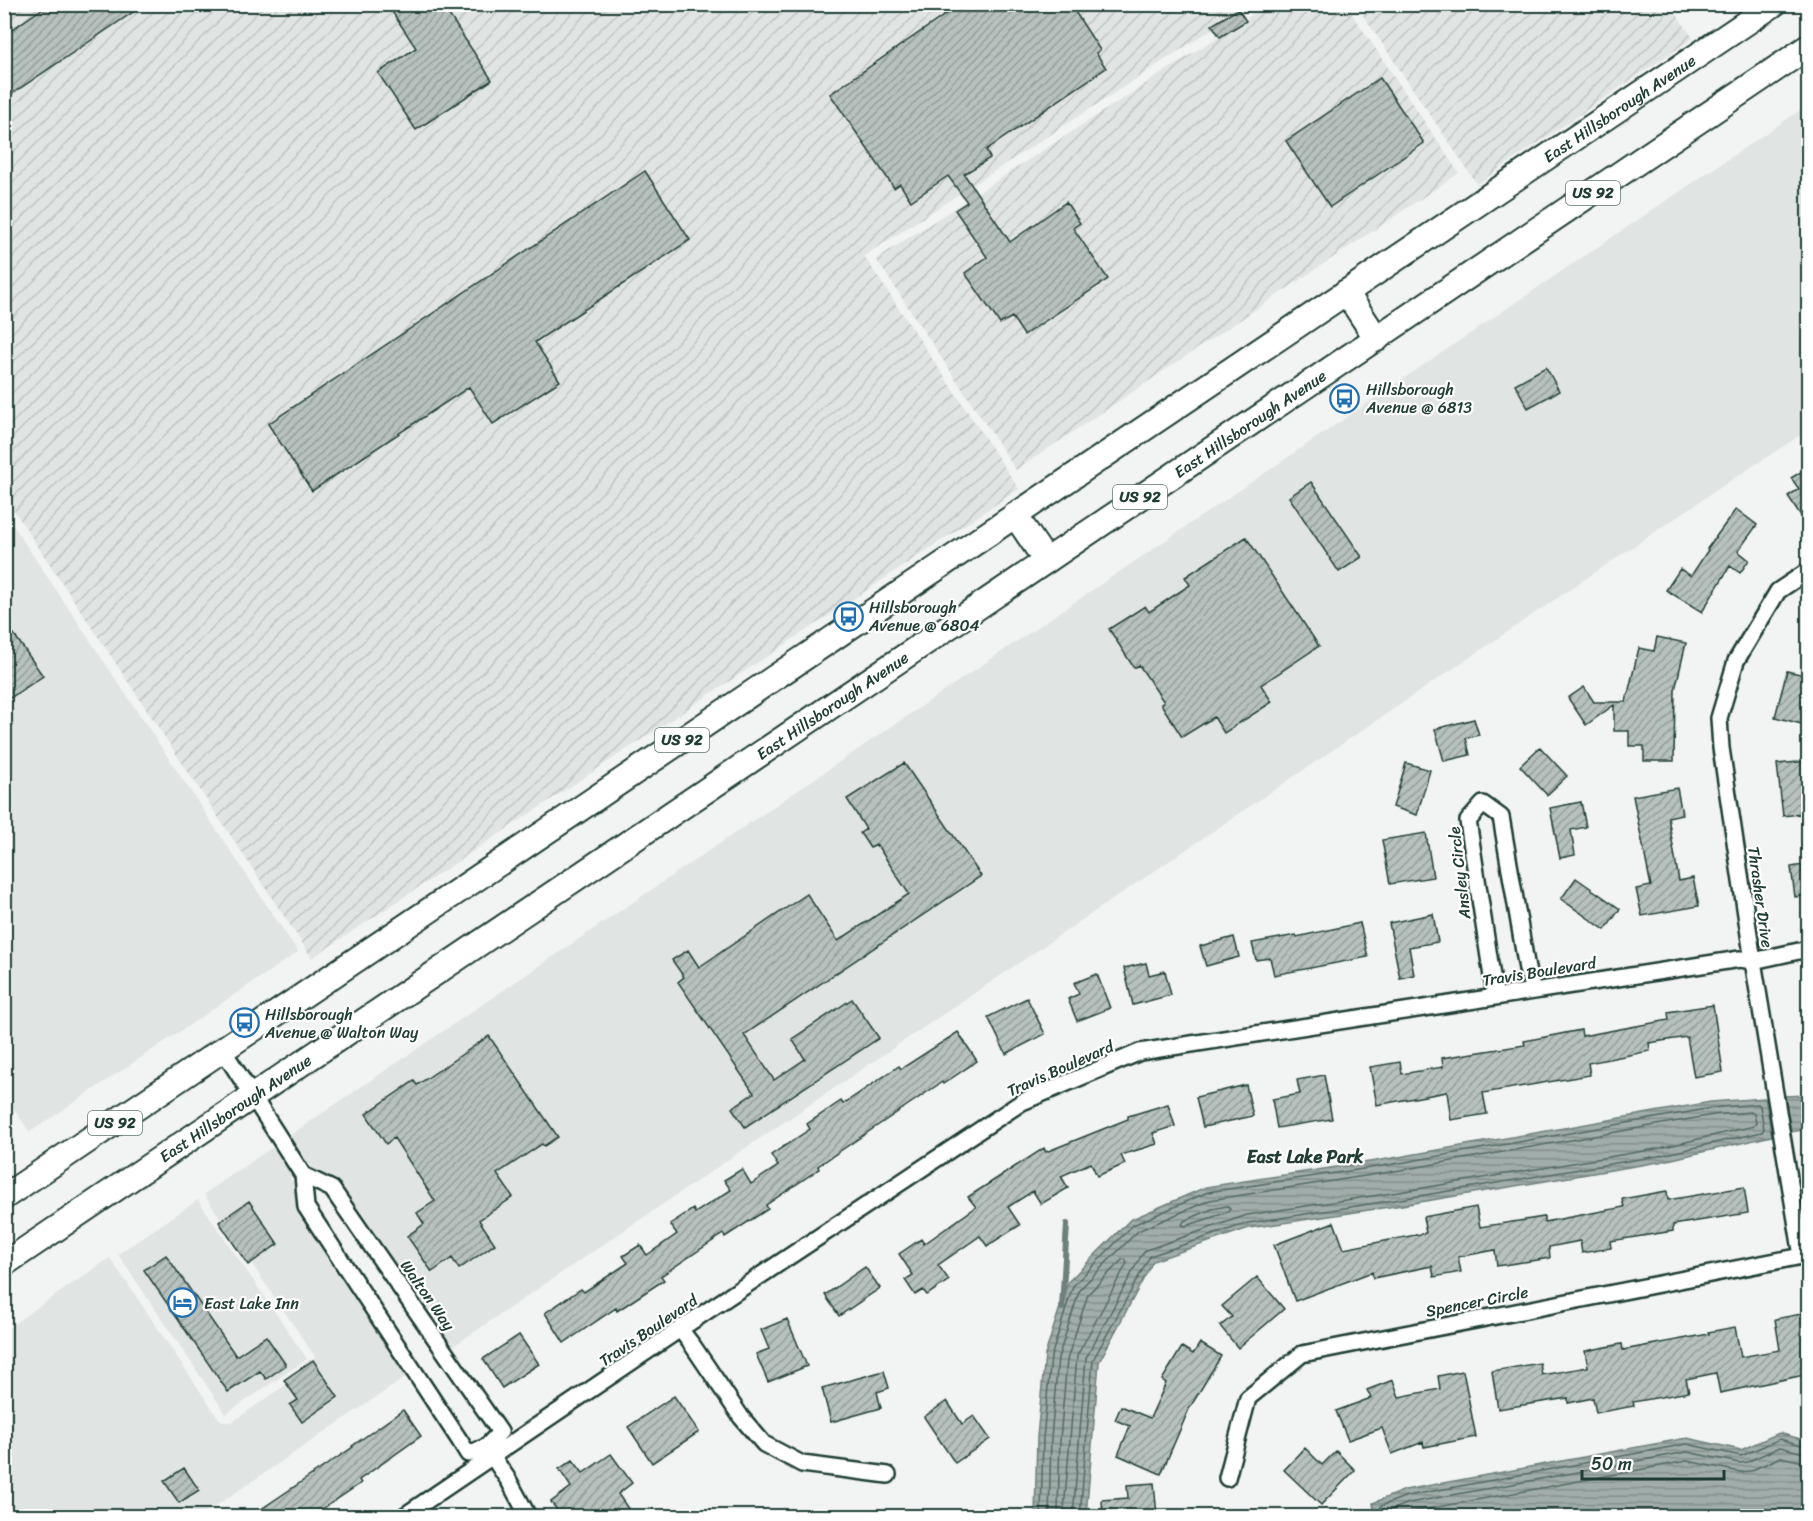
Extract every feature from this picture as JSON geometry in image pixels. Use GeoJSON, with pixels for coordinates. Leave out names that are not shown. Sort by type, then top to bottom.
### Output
{"type":"FeatureCollection","features":[{"type":"Feature","properties":{"kind":"main road","name":"East Hillsborough Avenue"},"geometry":{"type":"LineString","coordinates":[[4,1197],[350,966],[1773,4]]}},
{"type":"Feature","properties":{"kind":"main road","name":"East Hillsborough Avenue"},"geometry":{"type":"LineString","coordinates":[[4,1264],[1809,47]]}},
{"type":"Feature","properties":{"kind":"main road"},"geometry":{"type":"LineString","coordinates":[[1346,292],[1377,339]]}},
{"type":"Feature","properties":{"kind":"main road"},"geometry":{"type":"LineString","coordinates":[[1015,515],[1046,561]]}},
{"type":"Feature","properties":{"kind":"street","name":"Thrasher Drive"},"geometry":{"type":"LineString","coordinates":[[1805,1256],[1753,961],[1721,748],[1719,718],[1736,661],[1772,601],[1779,591],[1809,571]]}},
{"type":"Feature","properties":{"kind":"street","name":"Ansley Circle"},"geometry":{"type":"LineString","coordinates":[[1495,996],[1467,820],[1484,804],[1502,817],[1527,969],[1533,990]]}},
{"type":"Feature","properties":{"kind":"street","name":"Travis Boulevard"},"geometry":{"type":"LineString","coordinates":[[404,1516],[490,1452],[1022,1102],[1140,1052],[1740,959],[1753,961],[1809,949]]}},
{"type":"Feature","properties":{"kind":"street"},"geometry":{"type":"LineString","coordinates":[[223,1050],[303,1175],[306,1207],[459,1441],[468,1454],[490,1452],[528,1516]]}},
{"type":"Feature","properties":{"kind":"street","name":"Walton Way"},"geometry":{"type":"LineString","coordinates":[[303,1175],[332,1189],[492,1419],[500,1432],[490,1452]]}},
{"type":"Feature","properties":{"kind":"street","name":"Spencer Circle"},"geometry":{"type":"LineString","coordinates":[[1227,1478],[1248,1398],[1302,1354],[1805,1256]]}},
{"type":"Feature","properties":{"kind":"street"},"geometry":{"type":"LineString","coordinates":[[680,1329],[741,1417],[764,1444],[802,1464],[888,1475]]}},
{"type":"Feature","properties":{"kind":"shaded area"},"geometry":{"type":"Polygon","coordinates":[[[4,5],[1249,5],[864,256],[1019,489],[312,958],[5,497],[4,5]]]}},
{"type":"Feature","properties":{"kind":"shaded area"},"geometry":{"type":"Polygon","coordinates":[[[1267,5],[1346,5],[1459,173],[1016,470],[876,259],[1267,5]]]}},
{"type":"Feature","properties":{"kind":"shaded area"},"geometry":{"type":"Polygon","coordinates":[[[1356,5],[1670,5],[1693,38],[1477,184],[1356,5]]]}},
{"type":"Feature","properties":{"kind":"shaded area"},"geometry":{"type":"Polygon","coordinates":[[[1808,105],[1808,430],[452,1347],[341,1184],[312,1168],[312,1164],[308,1165],[289,1136],[1808,105]]]}},
{"type":"Feature","properties":{"kind":"shaded area"},"geometry":{"type":"Polygon","coordinates":[[[4,512],[298,952],[30,1132],[4,1095],[4,512]]]}},
{"type":"Feature","properties":{"kind":"shaded area"},"geometry":{"type":"Polygon","coordinates":[[[273,1147],[292,1175],[290,1180],[294,1182],[298,1213],[406,1377],[201,1516],[5,1516],[5,1330],[110,1258],[219,1419],[224,1422],[232,1422],[315,1363],[314,1355],[204,1194],[273,1147]]]}},
{"type":"Feature","properties":{"kind":"shaded area"},"geometry":{"type":"Polygon","coordinates":[[[198,1200],[307,1359],[226,1414],[118,1254],[198,1200]]]}},
{"type":"Feature","properties":{"kind":"water"},"geometry":{"type":"Polygon","coordinates":[[[1808,1095],[1808,1129],[1791,1132],[1785,1096],[1808,1095]]]}},
{"type":"Feature","properties":{"kind":"water"},"geometry":{"type":"Polygon","coordinates":[[[1765,1098],[1772,1136],[1659,1162],[1249,1228],[1153,1261],[1099,1362],[1086,1516],[1035,1516],[1037,1437],[1045,1355],[1068,1282],[1130,1220],[1206,1187],[1376,1161],[1711,1102],[1765,1098]]]}},
{"type":"Feature","properties":{"kind":"water"},"geometry":{"type":"Polygon","coordinates":[[[1779,1433],[1808,1441],[1808,1516],[1375,1516],[1373,1503],[1405,1490],[1687,1438],[1741,1450],[1779,1433]]]}},
{"type":"Feature","properties":{"kind":"building"},"geometry":{"type":"Polygon","coordinates":[[[49,4],[145,4],[4,99],[4,35],[49,4]]]}},
{"type":"Feature","properties":{"kind":"building"},"geometry":{"type":"Polygon","coordinates":[[[387,4],[442,4],[492,80],[416,130],[378,73],[416,48],[387,4]]]}},
{"type":"Feature","properties":{"kind":"building"},"geometry":{"type":"Polygon","coordinates":[[[961,4],[1070,4],[1100,50],[1096,53],[1106,68],[986,150],[990,158],[964,174],[1010,242],[1066,202],[1080,223],[1073,228],[1108,279],[1024,335],[1012,317],[1000,324],[965,273],[987,257],[955,210],[967,202],[948,176],[911,201],[900,184],[894,188],[830,94],[961,4]]]}},
{"type":"Feature","properties":{"kind":"building"},"geometry":{"type":"Polygon","coordinates":[[[1238,9],[1246,21],[1220,37],[1212,25],[1238,9]]]}},
{"type":"Feature","properties":{"kind":"building"},"geometry":{"type":"Polygon","coordinates":[[[1380,78],[1424,143],[1330,207],[1286,141],[1380,78]]]}},
{"type":"Feature","properties":{"kind":"building"},"geometry":{"type":"Polygon","coordinates":[[[645,171],[690,240],[535,342],[560,381],[493,424],[469,387],[312,491],[268,424],[645,171]]]}},
{"type":"Feature","properties":{"kind":"building"},"geometry":{"type":"Polygon","coordinates":[[[1546,367],[1559,391],[1528,408],[1515,384],[1546,367]]]}},
{"type":"Feature","properties":{"kind":"building"},"geometry":{"type":"Polygon","coordinates":[[[1809,467],[1809,528],[1788,496],[1799,489],[1791,478],[1809,467]]]}},
{"type":"Feature","properties":{"kind":"building"},"geometry":{"type":"Polygon","coordinates":[[[1311,482],[1362,557],[1339,572],[1289,497],[1311,482]]]}},
{"type":"Feature","properties":{"kind":"building"},"geometry":{"type":"Polygon","coordinates":[[[1736,509],[1757,525],[1738,551],[1749,560],[1740,573],[1730,566],[1702,612],[1666,590],[1680,569],[1691,576],[1736,509]]]}},
{"type":"Feature","properties":{"kind":"building"},"geometry":{"type":"Polygon","coordinates":[[[1246,537],[1319,646],[1261,685],[1272,702],[1224,733],[1214,717],[1182,737],[1161,704],[1164,702],[1139,665],[1134,668],[1109,629],[1145,606],[1149,612],[1190,585],[1185,577],[1246,537]]]}},
{"type":"Feature","properties":{"kind":"building"},"geometry":{"type":"Polygon","coordinates":[[[4,620],[43,676],[4,702],[4,620]]]}},
{"type":"Feature","properties":{"kind":"building"},"geometry":{"type":"Polygon","coordinates":[[[1657,637],[1686,643],[1675,690],[1674,761],[1644,761],[1644,746],[1629,746],[1629,731],[1614,731],[1614,705],[1586,725],[1568,698],[1584,687],[1594,702],[1626,702],[1639,648],[1654,651],[1657,637]]]}},
{"type":"Feature","properties":{"kind":"building"},"geometry":{"type":"Polygon","coordinates":[[[1787,671],[1809,676],[1809,726],[1775,717],[1787,671]]]}},
{"type":"Feature","properties":{"kind":"building"},"geometry":{"type":"Polygon","coordinates":[[[1474,719],[1479,735],[1466,738],[1470,755],[1444,761],[1435,729],[1474,719]]]}},
{"type":"Feature","properties":{"kind":"building"},"geometry":{"type":"Polygon","coordinates":[[[1540,747],[1567,776],[1547,795],[1520,766],[1540,747]]]}},
{"type":"Feature","properties":{"kind":"building"},"geometry":{"type":"Polygon","coordinates":[[[1809,761],[1809,813],[1783,816],[1777,764],[1809,761]]]}},
{"type":"Feature","properties":{"kind":"building"},"geometry":{"type":"Polygon","coordinates":[[[904,763],[981,876],[744,1035],[774,1080],[805,1059],[792,1039],[852,999],[879,1038],[745,1127],[732,1108],[754,1093],[678,982],[684,977],[672,960],[688,950],[699,967],[807,894],[838,941],[909,894],[877,845],[870,848],[860,833],[866,829],[847,799],[904,763]]]}},
{"type":"Feature","properties":{"kind":"building"},"geometry":{"type":"Polygon","coordinates":[[[1406,763],[1430,770],[1417,815],[1393,807],[1406,763]]]}},
{"type":"Feature","properties":{"kind":"building"},"geometry":{"type":"Polygon","coordinates":[[[1677,788],[1682,814],[1668,817],[1679,881],[1693,878],[1699,906],[1642,916],[1636,889],[1651,886],[1633,796],[1677,788]]]}},
{"type":"Feature","properties":{"kind":"building"},"geometry":{"type":"Polygon","coordinates":[[[1581,802],[1586,827],[1571,830],[1575,855],[1560,858],[1550,808],[1581,802]]]}},
{"type":"Feature","properties":{"kind":"building"},"geometry":{"type":"Polygon","coordinates":[[[1426,833],[1433,877],[1390,884],[1382,840],[1426,833]]]}},
{"type":"Feature","properties":{"kind":"building"},"geometry":{"type":"Polygon","coordinates":[[[1809,864],[1809,895],[1795,897],[1791,867],[1809,864]]]}},
{"type":"Feature","properties":{"kind":"building"},"geometry":{"type":"Polygon","coordinates":[[[1576,878],[1620,909],[1605,930],[1561,899],[1576,878]]]}},
{"type":"Feature","properties":{"kind":"building"},"geometry":{"type":"Polygon","coordinates":[[[1433,914],[1438,942],[1409,947],[1414,975],[1400,978],[1389,923],[1433,914]]]}},
{"type":"Feature","properties":{"kind":"building"},"geometry":{"type":"Polygon","coordinates":[[[1360,923],[1368,957],[1274,975],[1270,958],[1256,960],[1252,943],[1296,935],[1297,937],[1360,923]]]}},
{"type":"Feature","properties":{"kind":"building"},"geometry":{"type":"Polygon","coordinates":[[[1234,937],[1239,957],[1206,966],[1200,946],[1234,937]]]}},
{"type":"Feature","properties":{"kind":"building"},"geometry":{"type":"Polygon","coordinates":[[[1146,963],[1149,975],[1165,971],[1171,995],[1133,1005],[1124,968],[1146,963]]]}},
{"type":"Feature","properties":{"kind":"building"},"geometry":{"type":"Polygon","coordinates":[[[1097,974],[1110,1008],[1077,1021],[1068,999],[1079,994],[1074,983],[1097,974]]]}},
{"type":"Feature","properties":{"kind":"building"},"geometry":{"type":"Polygon","coordinates":[[[1027,998],[1045,1034],[1006,1054],[988,1017],[1027,998]]]}},
{"type":"Feature","properties":{"kind":"building"},"geometry":{"type":"Polygon","coordinates":[[[1713,1005],[1723,1072],[1694,1077],[1687,1037],[1649,1043],[1650,1051],[1588,1063],[1590,1075],[1483,1093],[1487,1114],[1451,1120],[1447,1092],[1377,1105],[1370,1067],[1400,1062],[1402,1074],[1443,1067],[1442,1058],[1525,1045],[1524,1041],[1581,1030],[1582,1036],[1669,1020],[1668,1012],[1713,1005]]]}},
{"type":"Feature","properties":{"kind":"building"},"geometry":{"type":"Polygon","coordinates":[[[958,1032],[977,1061],[818,1166],[819,1169],[766,1205],[768,1209],[725,1237],[723,1234],[661,1276],[664,1280],[617,1311],[616,1308],[564,1343],[545,1313],[581,1289],[584,1292],[628,1263],[623,1256],[640,1245],[647,1255],[677,1234],[670,1224],[693,1209],[695,1213],[731,1190],[724,1180],[742,1169],[751,1184],[778,1166],[771,1155],[810,1129],[807,1124],[841,1101],[843,1104],[899,1066],[901,1069],[958,1032]]]}},
{"type":"Feature","properties":{"kind":"building"},"geometry":{"type":"Polygon","coordinates":[[[489,1036],[558,1137],[544,1146],[542,1144],[497,1174],[513,1197],[479,1220],[495,1244],[459,1269],[452,1258],[432,1272],[407,1236],[424,1224],[417,1213],[435,1201],[394,1138],[386,1144],[366,1114],[414,1081],[417,1085],[489,1036]]]}},
{"type":"Feature","properties":{"kind":"building"},"geometry":{"type":"Polygon","coordinates":[[[1324,1075],[1332,1119],[1277,1128],[1272,1099],[1300,1094],[1297,1080],[1324,1075]]]}},
{"type":"Feature","properties":{"kind":"building"},"geometry":{"type":"Polygon","coordinates":[[[1246,1085],[1253,1116],[1203,1127],[1196,1097],[1246,1085]]]}},
{"type":"Feature","properties":{"kind":"building"},"geometry":{"type":"Polygon","coordinates":[[[1168,1104],[1175,1126],[1153,1133],[1157,1144],[1121,1155],[1125,1164],[1097,1176],[1091,1163],[1061,1176],[1068,1188],[1041,1204],[1033,1191],[1008,1207],[1020,1225],[987,1246],[980,1236],[938,1265],[949,1280],[927,1295],[923,1290],[915,1295],[905,1280],[913,1275],[899,1254],[921,1239],[924,1244],[976,1207],[968,1197],[1044,1148],[1046,1152],[1128,1119],[1128,1116],[1168,1104]]]}},
{"type":"Feature","properties":{"kind":"building"},"geometry":{"type":"Polygon","coordinates":[[[1744,1187],[1748,1213],[1673,1225],[1673,1231],[1610,1241],[1611,1248],[1582,1253],[1580,1241],[1549,1247],[1550,1258],[1497,1266],[1495,1250],[1458,1257],[1461,1272],[1434,1277],[1432,1266],[1373,1278],[1372,1272],[1295,1301],[1274,1245],[1334,1222],[1344,1249],[1426,1233],[1423,1217],[1476,1207],[1480,1227],[1544,1217],[1544,1222],[1624,1207],[1622,1199],[1667,1191],[1668,1200],[1744,1187]]]}},
{"type":"Feature","properties":{"kind":"building"},"geometry":{"type":"Polygon","coordinates":[[[249,1201],[278,1244],[248,1265],[219,1222],[249,1201]]]}},
{"type":"Feature","properties":{"kind":"building","name":"East Lake Inn"},"geometry":{"type":"Polygon","coordinates":[[[166,1255],[236,1356],[266,1336],[286,1365],[266,1379],[260,1371],[228,1392],[144,1270],[166,1255]]]}},
{"type":"Feature","properties":{"kind":"building"},"geometry":{"type":"Polygon","coordinates":[[[865,1267],[880,1288],[839,1316],[825,1295],[865,1267]]]}},
{"type":"Feature","properties":{"kind":"building"},"geometry":{"type":"Polygon","coordinates":[[[1257,1277],[1284,1309],[1238,1348],[1220,1326],[1232,1317],[1222,1306],[1257,1277]]]}},
{"type":"Feature","properties":{"kind":"building"},"geometry":{"type":"Polygon","coordinates":[[[1806,1313],[1809,1326],[1809,1374],[1720,1393],[1716,1373],[1686,1379],[1689,1392],[1633,1402],[1634,1406],[1596,1413],[1593,1398],[1568,1403],[1568,1398],[1498,1409],[1492,1371],[1540,1363],[1542,1375],[1588,1367],[1585,1351],[1622,1344],[1623,1350],[1735,1327],[1741,1357],[1780,1350],[1775,1319],[1806,1313]]]}},
{"type":"Feature","properties":{"kind":"building"},"geometry":{"type":"Polygon","coordinates":[[[787,1319],[807,1366],[768,1382],[756,1354],[769,1349],[761,1330],[787,1319]]]}},
{"type":"Feature","properties":{"kind":"building"},"geometry":{"type":"Polygon","coordinates":[[[519,1335],[539,1364],[502,1388],[483,1359],[519,1335]]]}},
{"type":"Feature","properties":{"kind":"building"},"geometry":{"type":"Polygon","coordinates":[[[1200,1343],[1221,1356],[1189,1409],[1161,1474],[1118,1455],[1130,1426],[1115,1420],[1121,1406],[1150,1418],[1166,1383],[1162,1380],[1182,1347],[1193,1354],[1200,1343]]]}},
{"type":"Feature","properties":{"kind":"building"},"geometry":{"type":"Polygon","coordinates":[[[313,1360],[338,1397],[302,1422],[290,1405],[298,1400],[284,1380],[313,1360]]]}},
{"type":"Feature","properties":{"kind":"building"},"geometry":{"type":"Polygon","coordinates":[[[884,1371],[889,1388],[877,1392],[881,1408],[831,1422],[822,1388],[884,1371]]]}},
{"type":"Feature","properties":{"kind":"building"},"geometry":{"type":"Polygon","coordinates":[[[1463,1371],[1476,1437],[1424,1447],[1423,1442],[1392,1454],[1382,1428],[1348,1440],[1336,1411],[1371,1398],[1367,1390],[1393,1380],[1399,1397],[1440,1389],[1438,1376],[1463,1371]]]}},
{"type":"Feature","properties":{"kind":"building"},"geometry":{"type":"Polygon","coordinates":[[[674,1396],[699,1432],[652,1463],[628,1427],[674,1396]]]}},
{"type":"Feature","properties":{"kind":"building"},"geometry":{"type":"Polygon","coordinates":[[[947,1401],[962,1424],[974,1416],[990,1439],[955,1463],[924,1417],[947,1401]]]}},
{"type":"Feature","properties":{"kind":"building"},"geometry":{"type":"Polygon","coordinates":[[[403,1410],[421,1436],[359,1480],[361,1483],[312,1516],[251,1516],[353,1447],[403,1410]]]}},
{"type":"Feature","properties":{"kind":"building"},"geometry":{"type":"Polygon","coordinates":[[[1305,1448],[1322,1465],[1336,1451],[1355,1470],[1321,1505],[1284,1470],[1305,1448]]]}},
{"type":"Feature","properties":{"kind":"building"},"geometry":{"type":"Polygon","coordinates":[[[611,1454],[632,1483],[618,1494],[629,1510],[620,1516],[592,1516],[587,1510],[578,1516],[561,1516],[551,1502],[571,1487],[559,1469],[573,1460],[583,1473],[611,1454]]]}},
{"type":"Feature","properties":{"kind":"building"},"geometry":{"type":"Polygon","coordinates":[[[184,1468],[199,1490],[179,1503],[164,1481],[184,1468]]]}},
{"type":"Feature","properties":{"kind":"building"},"geometry":{"type":"Polygon","coordinates":[[[1154,1483],[1157,1516],[1103,1516],[1102,1500],[1128,1498],[1127,1485],[1154,1483]]]}},
{"type":"Feature","properties":{"kind":"waterway"},"geometry":{"type":"LineString","coordinates":[[1062,1308],[1067,1224]]}},
{"type":"Feature","properties":{"kind":"place","name":"Hillsborough Avenue @ 6813"},"geometry":{"type":"Point","coordinates":[1345,398]}},
{"type":"Feature","properties":{"kind":"place","name":"Hillsborough Avenue @ 6804"},"geometry":{"type":"Point","coordinates":[848,616]}},
{"type":"Feature","properties":{"kind":"place","name":"Hillsborough Avenue @ Walton Way"},"geometry":{"type":"Point","coordinates":[244,1023]}},
{"type":"Feature","properties":{"kind":"place","name":"East Lake Inn"},"geometry":{"type":"Point","coordinates":[183,1303]}},
{"type":"Feature","properties":{"kind":"district","name":"East Lake Park"},"geometry":{"type":"Point","coordinates":[1305,1157]}}]}
